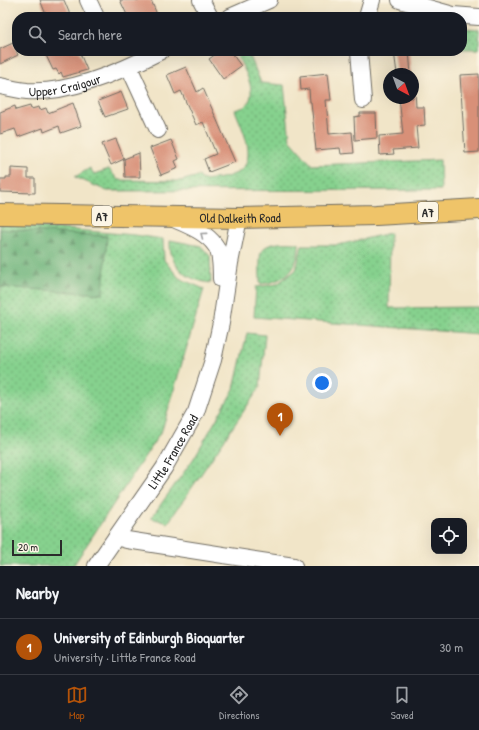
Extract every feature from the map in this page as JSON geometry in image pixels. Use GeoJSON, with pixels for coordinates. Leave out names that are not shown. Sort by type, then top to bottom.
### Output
{"type":"FeatureCollection","features":[{"type":"Feature","properties":{"kind":"main road","name":"Old Dalkeith Road"},"geometry":{"type":"LineString","coordinates":[[0,214],[239,218],[376,215],[479,209]]}},
{"type":"Feature","properties":{"kind":"street"},"geometry":{"type":"LineString","coordinates":[[88,0],[94,12]]}},
{"type":"Feature","properties":{"kind":"street"},"geometry":{"type":"LineString","coordinates":[[201,0],[207,12]]}},
{"type":"Feature","properties":{"kind":"street"},"geometry":{"type":"LineString","coordinates":[[241,12],[269,0]]}},
{"type":"Feature","properties":{"kind":"street"},"geometry":{"type":"LineString","coordinates":[[368,12],[372,0]]}},
{"type":"Feature","properties":{"kind":"street"},"geometry":{"type":"LineString","coordinates":[[400,0],[442,12]]}},
{"type":"Feature","properties":{"kind":"street"},"geometry":{"type":"LineString","coordinates":[[467,16],[479,17]]}},
{"type":"Feature","properties":{"kind":"street","name":"Upper Craigour"},"geometry":{"type":"LineString","coordinates":[[0,86],[27,91],[48,90],[97,78],[128,67],[150,56]]}},
{"type":"Feature","properties":{"kind":"street"},"geometry":{"type":"LineString","coordinates":[[360,56],[363,100]]}},
{"type":"Feature","properties":{"kind":"street"},"geometry":{"type":"LineString","coordinates":[[128,67],[158,130]]}},
{"type":"Feature","properties":{"kind":"street","name":"Little France Road"},"geometry":{"type":"LineString","coordinates":[[172,217],[202,233],[216,246],[221,266],[221,323]]}},
{"type":"Feature","properties":{"kind":"street","name":"Little France Road"},"geometry":{"type":"LineString","coordinates":[[96,566],[164,468],[196,412],[213,360],[221,323],[230,263],[239,218]]}},
{"type":"Feature","properties":{"kind":"street"},"geometry":{"type":"LineString","coordinates":[[116,537],[294,566]]}},
{"type":"Feature","properties":{"kind":"green space"},"geometry":{"type":"Polygon","coordinates":[[[467,28],[479,29],[479,49],[467,49],[467,28]]]}},
{"type":"Feature","properties":{"kind":"green space"},"geometry":{"type":"Polygon","coordinates":[[[238,56],[250,56],[261,83],[284,85],[290,140],[312,165],[440,160],[441,190],[107,191],[75,177],[90,168],[94,174],[109,169],[118,180],[180,181],[199,176],[202,180],[221,178],[232,175],[241,170],[246,163],[248,155],[245,136],[235,110],[244,107],[249,101],[251,95],[251,87],[238,56]]]}},
{"type":"Feature","properties":{"kind":"green space"},"geometry":{"type":"Polygon","coordinates":[[[0,224],[135,235],[163,239],[164,260],[179,278],[204,289],[162,430],[73,566],[0,566],[0,224]]]}},
{"type":"Feature","properties":{"kind":"green space"},"geometry":{"type":"Polygon","coordinates":[[[0,229],[107,236],[103,294],[0,287],[0,229]]]}},
{"type":"Feature","properties":{"kind":"green space"},"geometry":{"type":"Polygon","coordinates":[[[390,233],[389,308],[479,307],[479,334],[254,317],[256,287],[277,284],[296,270],[302,245],[338,245],[390,233]]]}},
{"type":"Feature","properties":{"kind":"green space"},"geometry":{"type":"Polygon","coordinates":[[[170,240],[201,246],[210,256],[211,283],[194,279],[176,265],[172,258],[170,240]]]}},
{"type":"Feature","properties":{"kind":"green space"},"geometry":{"type":"Polygon","coordinates":[[[278,243],[299,243],[296,260],[289,272],[277,280],[260,284],[260,255],[264,248],[278,243]]]}},
{"type":"Feature","properties":{"kind":"green space"},"geometry":{"type":"Polygon","coordinates":[[[247,333],[265,335],[260,387],[168,523],[151,518],[194,458],[234,389],[247,333]]]}},
{"type":"Feature","properties":{"kind":"building"},"geometry":{"type":"Polygon","coordinates":[[[40,0],[64,0],[69,12],[45,12],[40,0]]]}},
{"type":"Feature","properties":{"kind":"building"},"geometry":{"type":"Polygon","coordinates":[[[120,0],[151,0],[156,12],[126,12],[120,0]]]}},
{"type":"Feature","properties":{"kind":"building"},"geometry":{"type":"Polygon","coordinates":[[[12,43],[12,56],[16,56],[0,64],[0,49],[12,43]]]}},
{"type":"Feature","properties":{"kind":"building"},"geometry":{"type":"Polygon","coordinates":[[[46,56],[81,56],[87,70],[63,77],[61,72],[59,74],[56,69],[53,70],[46,56]]]}},
{"type":"Feature","properties":{"kind":"building"},"geometry":{"type":"Polygon","coordinates":[[[213,56],[234,56],[241,66],[223,79],[209,59],[213,56]]]}},
{"type":"Feature","properties":{"kind":"building"},"geometry":{"type":"Polygon","coordinates":[[[395,56],[409,56],[410,68],[396,68],[395,56]]]}},
{"type":"Feature","properties":{"kind":"building"},"geometry":{"type":"Polygon","coordinates":[[[186,67],[197,92],[203,88],[235,162],[209,172],[204,159],[216,154],[203,122],[196,125],[181,91],[175,94],[167,75],[186,67]]]}},
{"type":"Feature","properties":{"kind":"building"},"geometry":{"type":"Polygon","coordinates":[[[328,73],[331,100],[326,100],[329,134],[352,132],[354,153],[341,154],[340,148],[316,150],[309,89],[301,90],[300,76],[328,73]]]}},
{"type":"Feature","properties":{"kind":"building"},"geometry":{"type":"Polygon","coordinates":[[[479,74],[479,152],[465,153],[460,75],[479,74]]]}},
{"type":"Feature","properties":{"kind":"building"},"geometry":{"type":"Polygon","coordinates":[[[121,92],[128,109],[105,117],[98,101],[121,92]]]}},
{"type":"Feature","properties":{"kind":"building"},"geometry":{"type":"Polygon","coordinates":[[[73,103],[81,126],[61,133],[59,126],[44,132],[43,128],[18,137],[15,129],[0,134],[0,112],[15,106],[16,110],[30,106],[31,109],[39,107],[40,110],[46,108],[48,113],[73,103]]]}},
{"type":"Feature","properties":{"kind":"building"},"geometry":{"type":"Polygon","coordinates":[[[400,104],[416,104],[416,107],[424,107],[425,125],[416,126],[418,148],[393,150],[394,154],[380,155],[379,136],[403,134],[400,104]]]}},
{"type":"Feature","properties":{"kind":"building"},"geometry":{"type":"Polygon","coordinates":[[[360,113],[376,113],[377,138],[355,140],[354,117],[360,116],[360,113]]]}},
{"type":"Feature","properties":{"kind":"building"},"geometry":{"type":"Polygon","coordinates":[[[116,139],[124,159],[111,165],[102,144],[116,139]]]}},
{"type":"Feature","properties":{"kind":"building"},"geometry":{"type":"Polygon","coordinates":[[[171,140],[179,159],[175,161],[178,168],[161,175],[150,148],[171,140]]]}},
{"type":"Feature","properties":{"kind":"building"},"geometry":{"type":"Polygon","coordinates":[[[139,153],[140,177],[125,177],[124,159],[139,153]]]}},
{"type":"Feature","properties":{"kind":"building"},"geometry":{"type":"Polygon","coordinates":[[[11,168],[28,169],[28,178],[35,178],[35,193],[0,192],[0,179],[11,177],[11,168]]]}},
{"type":"Feature","properties":{"kind":"place","name":"University of Edinburgh Bioquarter"},"geometry":{"type":"Point","coordinates":[280,436]}}]}
